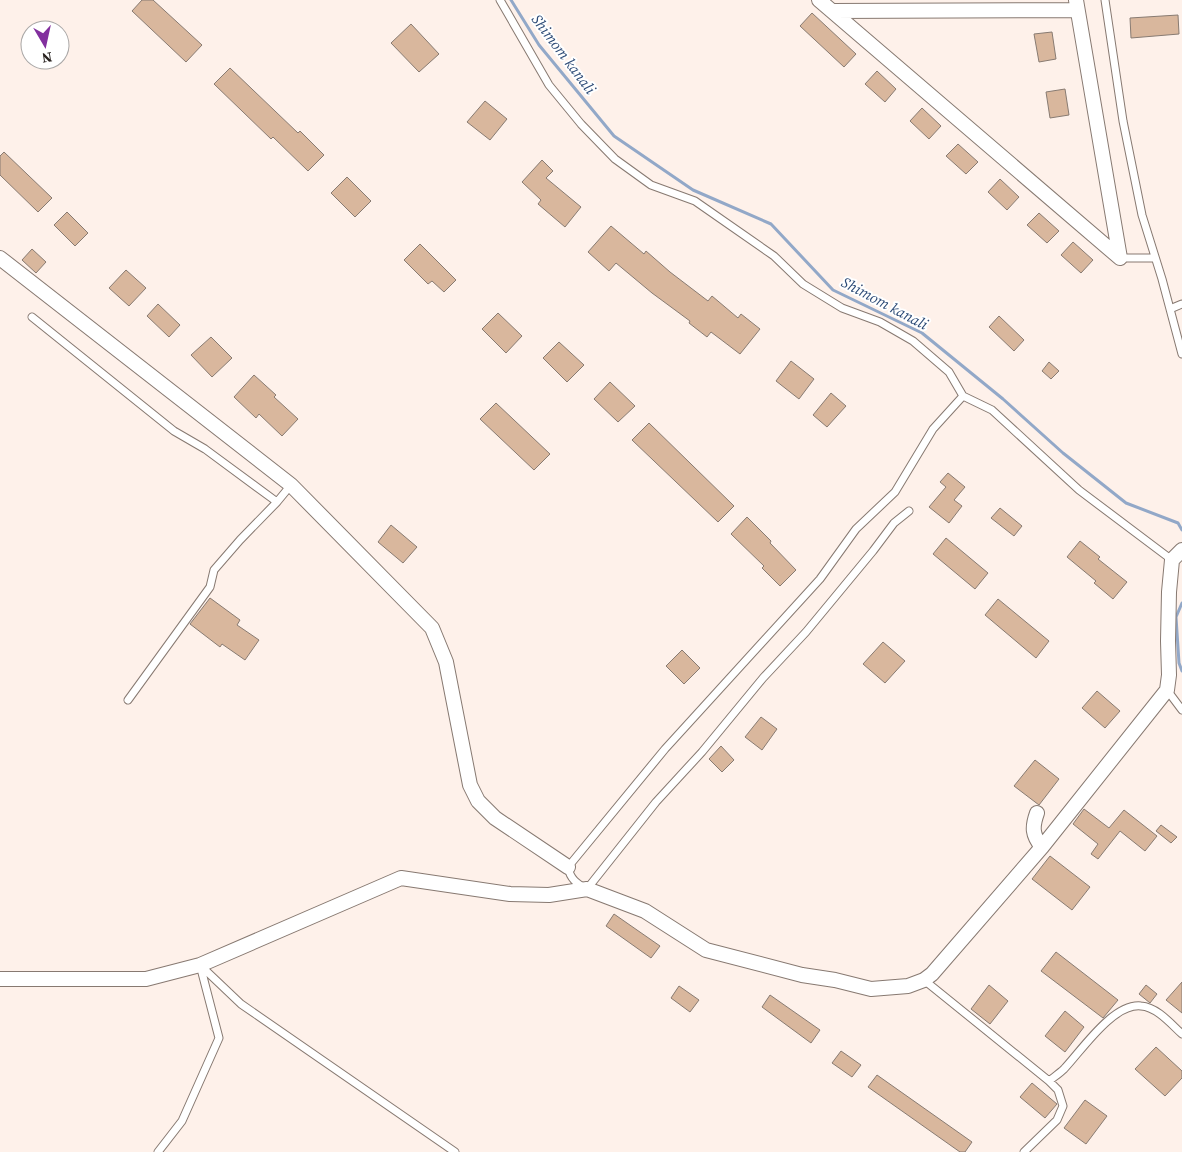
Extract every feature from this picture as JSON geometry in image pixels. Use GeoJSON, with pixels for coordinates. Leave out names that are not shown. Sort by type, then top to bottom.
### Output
{"type":"FeatureCollection","features":[{"type":"Feature","properties":{"kind":"street"},"geometry":{"type":"LineString","coordinates":[[820,0],[1120,258]]}},
{"type":"Feature","properties":{"kind":"street"},"geometry":{"type":"LineString","coordinates":[[832,11],[1076,5],[1120,258]]}},
{"type":"Feature","properties":{"kind":"street"},"geometry":{"type":"LineString","coordinates":[[0,258],[291,485],[432,628],[446,662],[470,785],[478,801],[495,818],[568,867]]}},
{"type":"Feature","properties":{"kind":"street"},"geometry":{"type":"LineString","coordinates":[[0,979],[146,979],[200,965],[401,878],[510,894],[550,895],[587,889],[645,911],[706,950],[802,975],[835,980],[871,989],[908,986],[924,980],[932,974],[1042,847],[1167,690],[1169,675],[1169,592],[1177,555]]}},
{"type":"Feature","properties":{"kind":"street"},"geometry":{"type":"LineString","coordinates":[[1037,813],[1033,824],[1034,834],[1042,847]]}},
{"type":"Feature","properties":{"kind":"lane"},"geometry":{"type":"LineString","coordinates":[[500,0],[549,85],[581,124],[615,159],[651,185],[695,201],[774,256],[803,284],[842,308],[880,322],[913,341],[949,372],[963,396],[992,410],[1079,490],[1177,555]]}},
{"type":"Feature","properties":{"kind":"lane"},"geometry":{"type":"LineString","coordinates":[[1105,0],[1123,121],[1140,206],[1182,354]]}},
{"type":"Feature","properties":{"kind":"lane"},"geometry":{"type":"LineString","coordinates":[[1120,258],[1155,258]]}},
{"type":"Feature","properties":{"kind":"lane"},"geometry":{"type":"LineString","coordinates":[[1170,309],[1182,304]]}},
{"type":"Feature","properties":{"kind":"lane"},"geometry":{"type":"LineString","coordinates":[[32,317],[174,432],[205,449],[277,502]]}},
{"type":"Feature","properties":{"kind":"lane"},"geometry":{"type":"LineString","coordinates":[[909,511],[894,523],[806,632],[656,802],[587,889],[577,884],[569,873],[568,867],[664,749],[820,578],[856,529],[894,492],[933,429],[963,396]]}},
{"type":"Feature","properties":{"kind":"lane"},"geometry":{"type":"LineString","coordinates":[[128,700],[210,587],[214,570],[291,485]]}},
{"type":"Feature","properties":{"kind":"lane"},"geometry":{"type":"LineString","coordinates":[[1167,690],[1182,710]]}},
{"type":"Feature","properties":{"kind":"lane"},"geometry":{"type":"LineString","coordinates":[[158,1152],[182,1121],[219,1038],[200,965]]}},
{"type":"Feature","properties":{"kind":"lane"},"geometry":{"type":"LineString","coordinates":[[200,965],[241,1004],[455,1152]]}},
{"type":"Feature","properties":{"kind":"lane"},"geometry":{"type":"LineString","coordinates":[[924,980],[1050,1081],[1058,1090],[1063,1106],[1056,1120],[1024,1152]]}},
{"type":"Feature","properties":{"kind":"lane"},"geometry":{"type":"LineString","coordinates":[[1050,1081],[1063,1070],[1113,1016],[1127,1008],[1141,1006],[1158,1012],[1182,1034]]}},
{"type":"Feature","properties":{"kind":"building"},"geometry":{"type":"Polygon","coordinates":[[[142,0],[153,0],[202,45],[186,62],[132,11],[142,0]]]}},
{"type":"Feature","properties":{"kind":"building"},"geometry":{"type":"Polygon","coordinates":[[[812,13],[856,54],[844,67],[800,26],[812,13]]]}},
{"type":"Feature","properties":{"kind":"building"},"geometry":{"type":"Polygon","coordinates":[[[1178,15],[1179,34],[1131,38],[1130,18],[1178,15]]]}},
{"type":"Feature","properties":{"kind":"building"},"geometry":{"type":"Polygon","coordinates":[[[411,24],[439,54],[419,72],[391,43],[411,24]]]}},
{"type":"Feature","properties":{"kind":"building"},"geometry":{"type":"Polygon","coordinates":[[[1052,32],[1056,59],[1039,62],[1034,34],[1052,32]]]}},
{"type":"Feature","properties":{"kind":"building"},"geometry":{"type":"Polygon","coordinates":[[[230,68],[298,133],[300,131],[324,155],[308,171],[273,137],[271,139],[214,84],[230,68]]]}},
{"type":"Feature","properties":{"kind":"building"},"geometry":{"type":"Polygon","coordinates":[[[877,71],[896,89],[885,102],[865,84],[877,71]]]}},
{"type":"Feature","properties":{"kind":"building"},"geometry":{"type":"Polygon","coordinates":[[[1065,89],[1069,115],[1050,118],[1046,92],[1065,89]]]}},
{"type":"Feature","properties":{"kind":"building"},"geometry":{"type":"Polygon","coordinates":[[[485,101],[507,119],[490,140],[467,122],[485,101]]]}},
{"type":"Feature","properties":{"kind":"building"},"geometry":{"type":"Polygon","coordinates":[[[922,108],[941,126],[929,139],[910,121],[922,108]]]}},
{"type":"Feature","properties":{"kind":"building"},"geometry":{"type":"Polygon","coordinates":[[[958,144],[978,162],[966,174],[946,156],[958,144]]]}},
{"type":"Feature","properties":{"kind":"building"},"geometry":{"type":"Polygon","coordinates":[[[4,152],[52,198],[38,212],[0,175],[0,156],[4,152]]]}},
{"type":"Feature","properties":{"kind":"building"},"geometry":{"type":"Polygon","coordinates":[[[542,160],[553,171],[546,178],[581,207],[565,227],[538,204],[541,200],[522,182],[542,160]]]}},
{"type":"Feature","properties":{"kind":"building"},"geometry":{"type":"Polygon","coordinates":[[[347,177],[371,201],[355,217],[331,193],[347,177]]]}},
{"type":"Feature","properties":{"kind":"building"},"geometry":{"type":"Polygon","coordinates":[[[1000,179],[1019,197],[1007,210],[988,192],[1000,179]]]}},
{"type":"Feature","properties":{"kind":"building"},"geometry":{"type":"Polygon","coordinates":[[[67,212],[88,233],[75,246],[54,225],[67,212]]]}},
{"type":"Feature","properties":{"kind":"building"},"geometry":{"type":"Polygon","coordinates":[[[1039,213],[1059,231],[1047,243],[1027,225],[1039,213]]]}},
{"type":"Feature","properties":{"kind":"building"},"geometry":{"type":"Polygon","coordinates":[[[611,226],[644,254],[646,251],[708,301],[712,296],[738,318],[741,314],[760,329],[740,354],[711,332],[707,337],[689,323],[690,321],[616,263],[609,271],[588,252],[611,226]]]}},
{"type":"Feature","properties":{"kind":"building"},"geometry":{"type":"Polygon","coordinates":[[[1073,242],[1093,260],[1081,273],[1061,255],[1073,242]]]}},
{"type":"Feature","properties":{"kind":"building"},"geometry":{"type":"Polygon","coordinates":[[[420,244],[456,280],[444,292],[432,281],[428,284],[404,260],[420,244]]]}},
{"type":"Feature","properties":{"kind":"building"},"geometry":{"type":"Polygon","coordinates":[[[32,249],[46,262],[36,273],[22,260],[32,249]]]}},
{"type":"Feature","properties":{"kind":"building"},"geometry":{"type":"Polygon","coordinates":[[[126,270],[146,288],[129,306],[109,288],[126,270]]]}},
{"type":"Feature","properties":{"kind":"building"},"geometry":{"type":"Polygon","coordinates":[[[158,304],[180,325],[169,337],[147,316],[158,304]]]}},
{"type":"Feature","properties":{"kind":"building"},"geometry":{"type":"Polygon","coordinates":[[[498,313],[522,336],[506,353],[482,329],[498,313]]]}},
{"type":"Feature","properties":{"kind":"building"},"geometry":{"type":"Polygon","coordinates":[[[999,316],[1024,340],[1014,351],[989,327],[999,316]]]}},
{"type":"Feature","properties":{"kind":"building"},"geometry":{"type":"Polygon","coordinates":[[[211,337],[232,358],[212,377],[191,355],[211,337]]]}},
{"type":"Feature","properties":{"kind":"building"},"geometry":{"type":"Polygon","coordinates":[[[559,342],[584,365],[567,382],[543,358],[559,342]]]}},
{"type":"Feature","properties":{"kind":"building"},"geometry":{"type":"Polygon","coordinates":[[[791,361],[814,379],[799,399],[776,381],[791,361]]]}},
{"type":"Feature","properties":{"kind":"building"},"geometry":{"type":"Polygon","coordinates":[[[1049,362],[1059,371],[1051,379],[1042,371],[1049,362]]]}},
{"type":"Feature","properties":{"kind":"building"},"geometry":{"type":"Polygon","coordinates":[[[254,375],[298,419],[282,436],[259,414],[256,418],[234,397],[254,375]]]}},
{"type":"Feature","properties":{"kind":"building"},"geometry":{"type":"Polygon","coordinates":[[[610,382],[635,406],[618,422],[594,399],[610,382]]]}},
{"type":"Feature","properties":{"kind":"building"},"geometry":{"type":"Polygon","coordinates":[[[831,393],[846,406],[827,427],[813,415],[831,393]]]}},
{"type":"Feature","properties":{"kind":"building"},"geometry":{"type":"Polygon","coordinates":[[[496,403],[550,454],[534,470],[480,419],[496,403]]]}},
{"type":"Feature","properties":{"kind":"building"},"geometry":{"type":"Polygon","coordinates":[[[649,423],[734,506],[718,522],[632,440],[649,423]]]}},
{"type":"Feature","properties":{"kind":"building"},"geometry":{"type":"Polygon","coordinates":[[[948,473],[965,487],[954,500],[962,506],[949,523],[929,507],[946,487],[940,482],[948,473]]]}},
{"type":"Feature","properties":{"kind":"building"},"geometry":{"type":"Polygon","coordinates":[[[1000,508],[1022,526],[1014,536],[991,518],[1000,508]]]}},
{"type":"Feature","properties":{"kind":"building"},"geometry":{"type":"Polygon","coordinates":[[[747,517],[796,570],[780,586],[762,568],[764,566],[731,534],[747,517]]]}},
{"type":"Feature","properties":{"kind":"building"},"geometry":{"type":"Polygon","coordinates":[[[391,525],[417,547],[403,563],[378,542],[391,525]]]}},
{"type":"Feature","properties":{"kind":"building"},"geometry":{"type":"Polygon","coordinates":[[[946,538],[988,573],[975,589],[933,554],[946,538]]]}},
{"type":"Feature","properties":{"kind":"building"},"geometry":{"type":"Polygon","coordinates":[[[1080,541],[1100,557],[1098,559],[1127,582],[1113,599],[1094,583],[1096,581],[1067,557],[1080,541]]]}},
{"type":"Feature","properties":{"kind":"building"},"geometry":{"type":"Polygon","coordinates":[[[210,598],[240,620],[237,625],[259,640],[245,660],[222,644],[220,647],[190,624],[210,598]]]}},
{"type":"Feature","properties":{"kind":"building"},"geometry":{"type":"Polygon","coordinates":[[[998,599],[1049,641],[1036,658],[985,615],[998,599]]]}},
{"type":"Feature","properties":{"kind":"building"},"geometry":{"type":"Polygon","coordinates":[[[883,642],[905,661],[885,683],[863,664],[883,642]]]}},
{"type":"Feature","properties":{"kind":"building"},"geometry":{"type":"Polygon","coordinates":[[[682,650],[700,668],[684,684],[666,666],[682,650]]]}},
{"type":"Feature","properties":{"kind":"building"},"geometry":{"type":"Polygon","coordinates":[[[1097,691],[1120,711],[1105,728],[1082,708],[1097,691]]]}},
{"type":"Feature","properties":{"kind":"building"},"geometry":{"type":"Polygon","coordinates":[[[761,717],[777,729],[762,750],[745,737],[761,717]]]}},
{"type":"Feature","properties":{"kind":"building"},"geometry":{"type":"Polygon","coordinates":[[[721,746],[734,760],[722,772],[709,759],[721,746]]]}},
{"type":"Feature","properties":{"kind":"building"},"geometry":{"type":"Polygon","coordinates":[[[1035,760],[1059,779],[1039,805],[1014,786],[1035,760]]]}},
{"type":"Feature","properties":{"kind":"building"},"geometry":{"type":"Polygon","coordinates":[[[1084,809],[1109,828],[1124,810],[1157,836],[1145,851],[1120,831],[1098,859],[1091,854],[1098,844],[1073,824],[1084,809]]]}},
{"type":"Feature","properties":{"kind":"building"},"geometry":{"type":"Polygon","coordinates":[[[1161,825],[1177,837],[1171,843],[1156,831],[1161,825]]]}},
{"type":"Feature","properties":{"kind":"building"},"geometry":{"type":"Polygon","coordinates":[[[1050,856],[1090,887],[1072,910],[1032,879],[1050,856]]]}},
{"type":"Feature","properties":{"kind":"building"},"geometry":{"type":"Polygon","coordinates":[[[614,914],[660,946],[651,958],[606,926],[614,914]]]}},
{"type":"Feature","properties":{"kind":"building"},"geometry":{"type":"Polygon","coordinates":[[[1056,952],[1118,1000],[1103,1018],[1041,971],[1056,952]]]}},
{"type":"Feature","properties":{"kind":"building"},"geometry":{"type":"Polygon","coordinates":[[[1182,982],[1182,1013],[1166,1000],[1182,982]]]}},
{"type":"Feature","properties":{"kind":"building"},"geometry":{"type":"Polygon","coordinates":[[[989,985],[1008,1001],[990,1024],[971,1009],[989,985]]]}},
{"type":"Feature","properties":{"kind":"building"},"geometry":{"type":"Polygon","coordinates":[[[1146,985],[1157,994],[1150,1003],[1139,994],[1146,985]]]}},
{"type":"Feature","properties":{"kind":"building"},"geometry":{"type":"Polygon","coordinates":[[[679,986],[699,1000],[690,1012],[671,998],[679,986]]]}},
{"type":"Feature","properties":{"kind":"building"},"geometry":{"type":"Polygon","coordinates":[[[770,995],[820,1030],[811,1043],[762,1007],[770,995]]]}},
{"type":"Feature","properties":{"kind":"building"},"geometry":{"type":"Polygon","coordinates":[[[1065,1011],[1084,1027],[1065,1052],[1045,1036],[1065,1011]]]}},
{"type":"Feature","properties":{"kind":"building"},"geometry":{"type":"Polygon","coordinates":[[[1156,1047],[1182,1071],[1182,1078],[1165,1096],[1135,1069],[1156,1047]]]}},
{"type":"Feature","properties":{"kind":"building"},"geometry":{"type":"Polygon","coordinates":[[[841,1051],[861,1065],[852,1077],[832,1063],[841,1051]]]}},
{"type":"Feature","properties":{"kind":"building"},"geometry":{"type":"Polygon","coordinates":[[[877,1075],[972,1142],[965,1152],[960,1152],[868,1087],[877,1075]]]}},
{"type":"Feature","properties":{"kind":"building"},"geometry":{"type":"Polygon","coordinates":[[[1032,1083],[1057,1104],[1045,1118],[1020,1097],[1032,1083]]]}},
{"type":"Feature","properties":{"kind":"building"},"geometry":{"type":"Polygon","coordinates":[[[1085,1100],[1107,1116],[1086,1144],[1064,1128],[1085,1100]]]}},
{"type":"Feature","properties":{"kind":"waterway","name":"Shimom kanali"},"geometry":{"type":"LineString","coordinates":[[511,0],[539,45],[614,136],[693,190],[771,224],[833,290],[922,333],[1003,399],[1063,453],[1126,503],[1178,523],[1182,530]]}},
{"type":"Feature","properties":{"kind":"waterway","name":"Shimom kanali"},"geometry":{"type":"LineString","coordinates":[[1182,603],[1176,617],[1179,663],[1182,671]]}}]}
